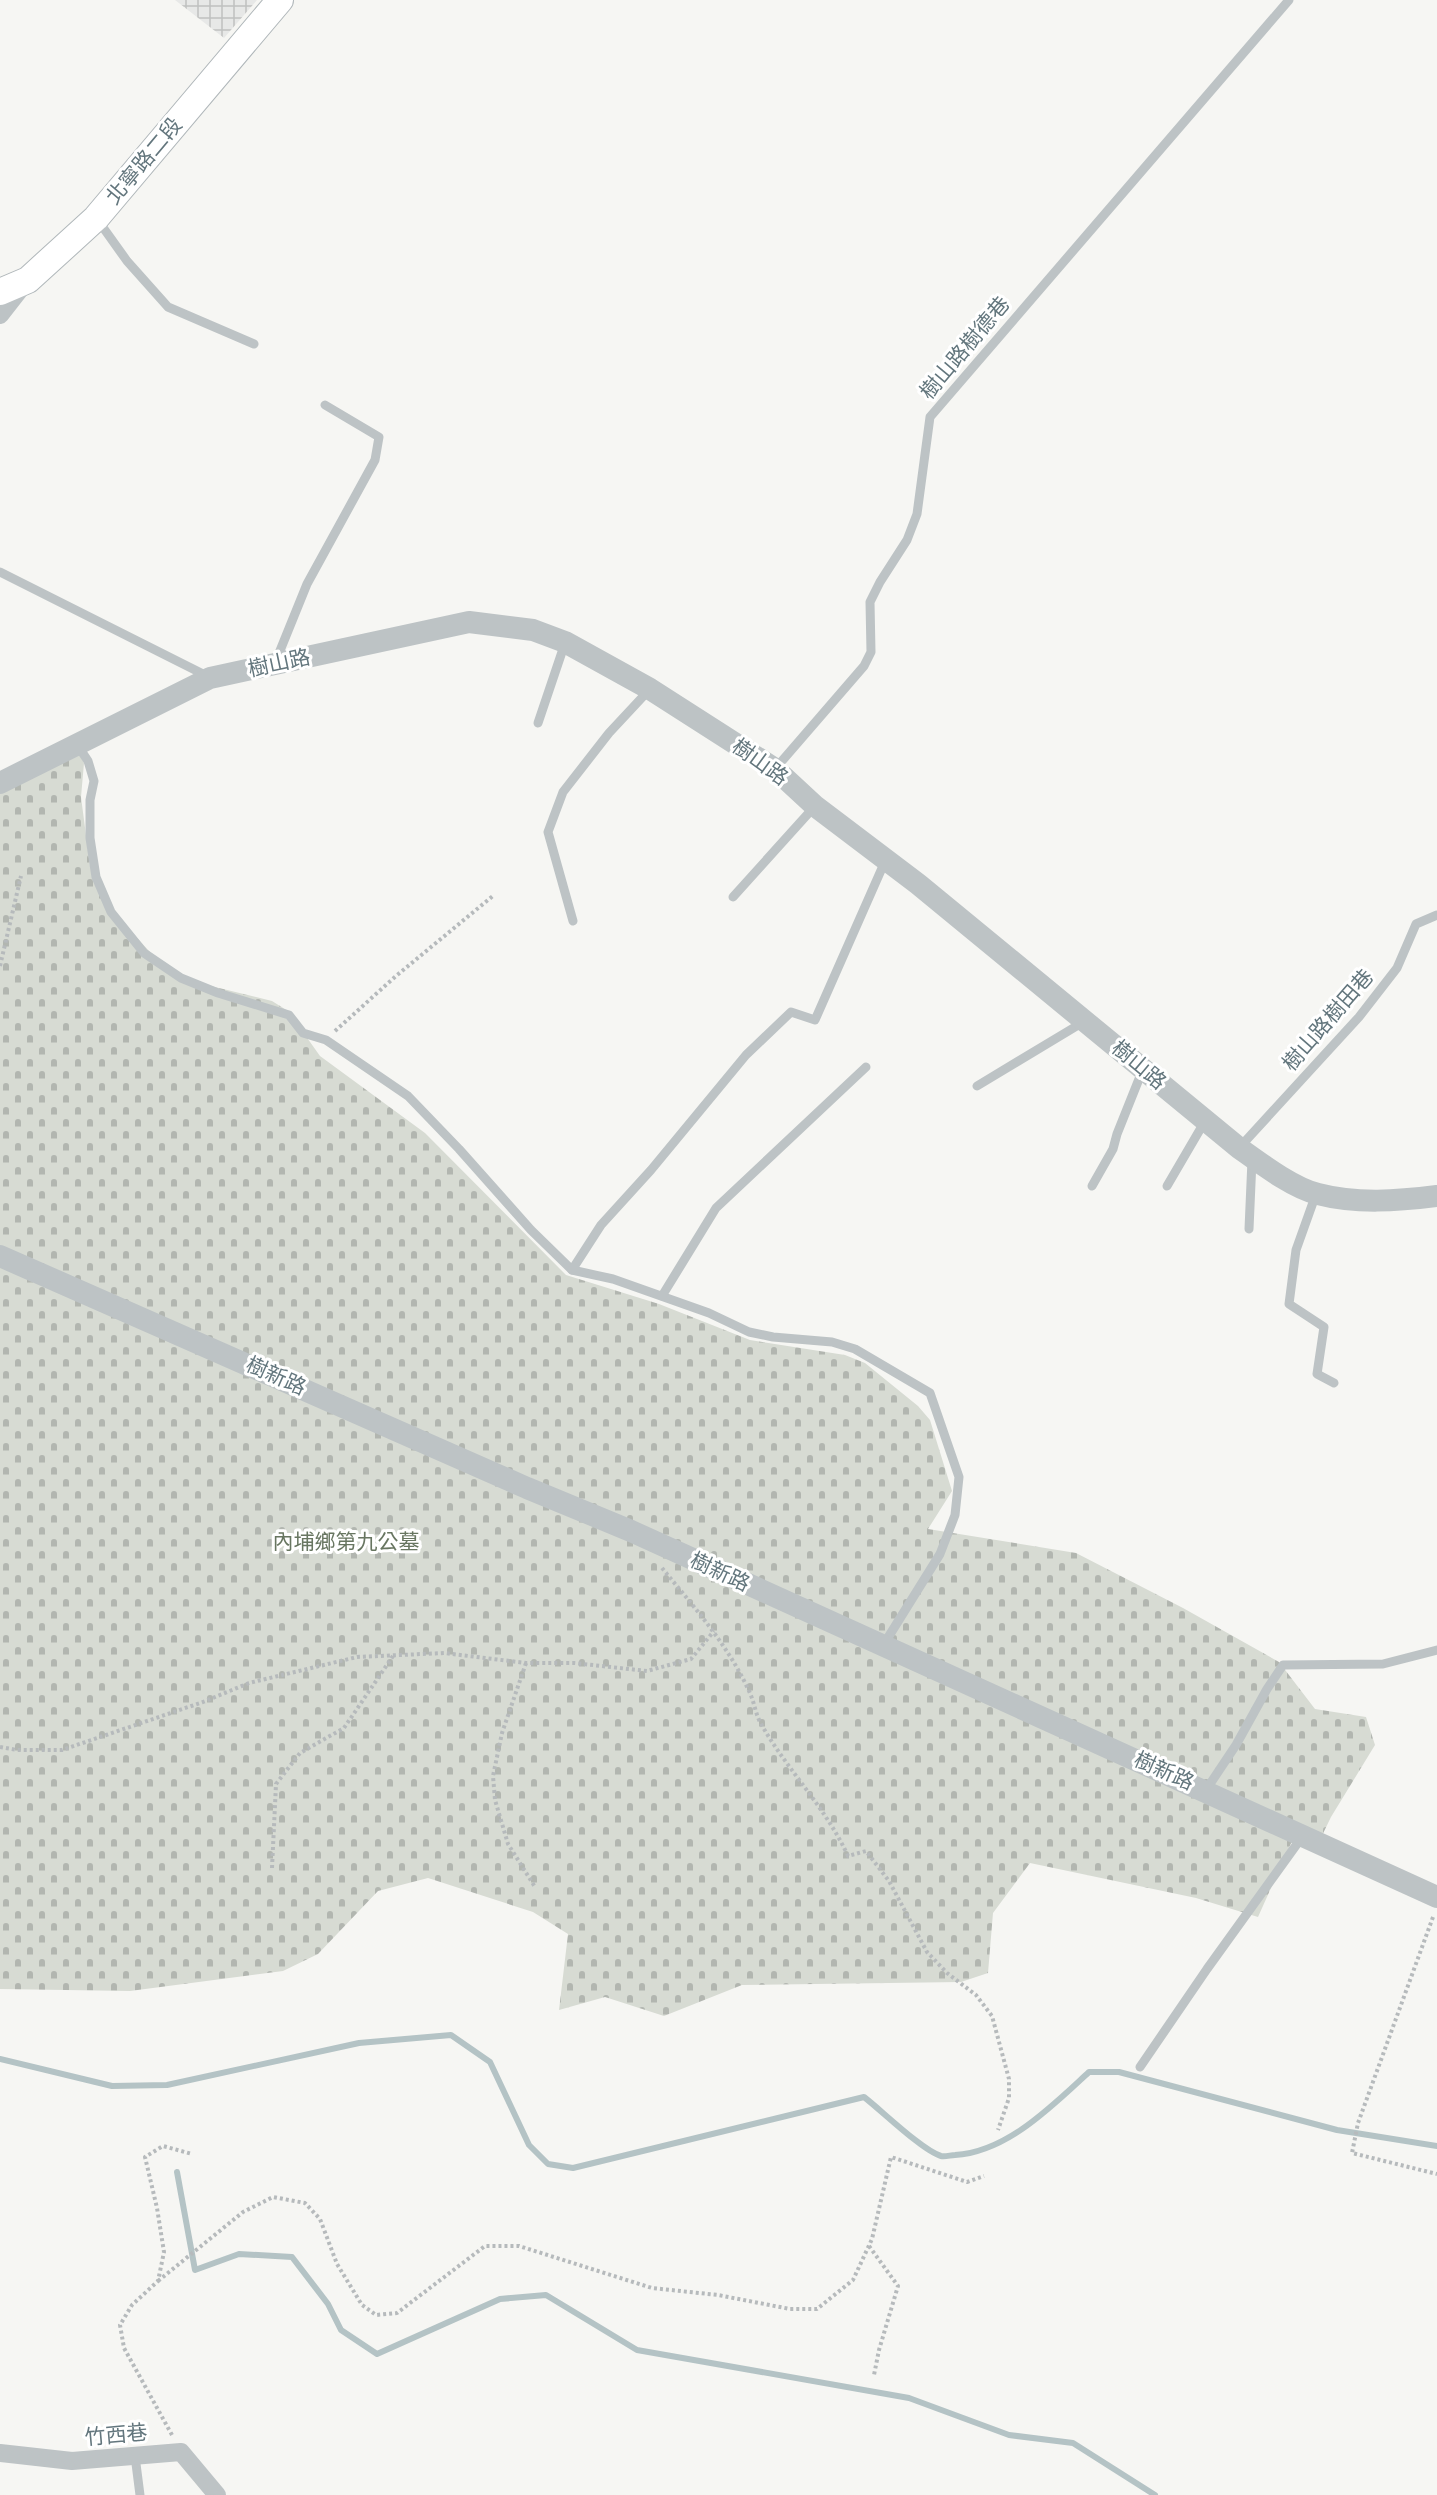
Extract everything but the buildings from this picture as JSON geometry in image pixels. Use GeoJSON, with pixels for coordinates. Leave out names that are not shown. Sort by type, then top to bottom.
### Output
{"type":"FeatureCollection","features":[{"type":"Feature","properties":{"kind":"main road","name":"北寧路二段"},"geometry":{"type":"LineString","coordinates":[[28,280],[96,218],[280,0]]}},
{"type":"Feature","properties":{"kind":"main road"},"geometry":{"type":"LineString","coordinates":[[0,292],[28,280]]}},
{"type":"Feature","properties":{"kind":"street","name":"北寧路二段"},"geometry":{"type":"LineString","coordinates":[[0,315],[28,280]]}},
{"type":"Feature","properties":{"kind":"street","name":"樹山路"},"geometry":{"type":"LineString","coordinates":[[0,783],[210,678],[469,622],[533,630],[565,642],[650,689],[775,769],[815,806],[886,860],[1205,1121],[1270,1170],[1316,1194],[1359,1201],[1437,1197]]}},
{"type":"Feature","properties":{"kind":"street","name":"樹新路"},"geometry":{"type":"LineString","coordinates":[[0,1256],[527,1488],[631,1531],[1206,1790],[1304,1835],[1435,1906]]}},
{"type":"Feature","properties":{"kind":"street","name":"竹西巷"},"geometry":{"type":"LineString","coordinates":[[0,2453],[72,2461],[181,2452]]}},
{"type":"Feature","properties":{"kind":"street"},"geometry":{"type":"LineString","coordinates":[[181,2452],[217,2495]]}},
{"type":"Feature","properties":{"kind":"lane","name":"樹山路樹德巷"},"geometry":{"type":"LineString","coordinates":[[775,769],[864,666],[871,652],[870,602],[895,556],[907,540],[917,514],[930,417],[1289,0]]}},
{"type":"Feature","properties":{"kind":"lane"},"geometry":{"type":"LineString","coordinates":[[96,218],[127,261],[168,307],[254,344]]}},
{"type":"Feature","properties":{"kind":"lane"},"geometry":{"type":"LineString","coordinates":[[274,664],[307,584],[375,460],[379,437],[325,405]]}},
{"type":"Feature","properties":{"kind":"lane"},"geometry":{"type":"LineString","coordinates":[[0,572],[210,678]]}},
{"type":"Feature","properties":{"kind":"lane"},"geometry":{"type":"LineString","coordinates":[[538,723],[565,642]]}},
{"type":"Feature","properties":{"kind":"lane"},"geometry":{"type":"LineString","coordinates":[[573,921],[548,832],[563,792],[609,733],[650,689]]}},
{"type":"Feature","properties":{"kind":"lane"},"geometry":{"type":"LineString","coordinates":[[76,744],[88,761],[94,781],[90,800],[90,838],[96,877],[111,912],[144,953],[181,978],[218,993],[289,1015],[303,1033],[326,1040],[408,1096],[531,1230],[572,1270],[613,1279],[662,1296],[709,1313],[749,1332],[773,1337],[832,1342],[855,1349],[930,1393],[959,1477],[955,1515],[940,1554],[883,1646]]}},
{"type":"Feature","properties":{"kind":"lane"},"geometry":{"type":"LineString","coordinates":[[733,897],[815,806]]}},
{"type":"Feature","properties":{"kind":"lane"},"geometry":{"type":"LineString","coordinates":[[572,1270],[601,1225],[651,1170],[746,1055],[791,1012],[815,1020],[886,860]]}},
{"type":"Feature","properties":{"kind":"lane","name":"樹山路樹田巷"},"geometry":{"type":"LineString","coordinates":[[1245,1153],[1397,968],[1416,924],[1437,915]]}},
{"type":"Feature","properties":{"kind":"lane"},"geometry":{"type":"LineString","coordinates":[[977,1086],[1085,1021]]}},
{"type":"Feature","properties":{"kind":"lane"},"geometry":{"type":"LineString","coordinates":[[662,1296],[716,1208],[866,1067]]}},
{"type":"Feature","properties":{"kind":"lane"},"geometry":{"type":"LineString","coordinates":[[1092,1186],[1113,1149],[1143,1069]]}},
{"type":"Feature","properties":{"kind":"lane"},"geometry":{"type":"LineString","coordinates":[[1167,1186],[1205,1121]]}},
{"type":"Feature","properties":{"kind":"lane"},"geometry":{"type":"LineString","coordinates":[[1245,1153],[1249,1229]]}},
{"type":"Feature","properties":{"kind":"lane"},"geometry":{"type":"LineString","coordinates":[[1316,1194],[1296,1250],[1289,1304],[1324,1326],[1317,1374],[1334,1383]]}},
{"type":"Feature","properties":{"kind":"lane"},"geometry":{"type":"LineString","coordinates":[[1206,1790],[1236,1745],[1283,1665],[1383,1664],[1437,1650]]}},
{"type":"Feature","properties":{"kind":"lane"},"geometry":{"type":"LineString","coordinates":[[1140,2067],[1207,1968],[1304,1835]]}},
{"type":"Feature","properties":{"kind":"lane"},"geometry":{"type":"LineString","coordinates":[[135,2456],[140,2495]]}},
{"type":"Feature","properties":{"kind":"path"},"geometry":{"type":"LineString","coordinates":[[0,966],[21,876]]}},
{"type":"Feature","properties":{"kind":"path"},"geometry":{"type":"LineString","coordinates":[[326,1040],[396,976],[494,895]]}},
{"type":"Feature","properties":{"kind":"path"},"geometry":{"type":"LineString","coordinates":[[661,1567],[714,1631],[749,1692],[759,1721],[813,1796],[838,1835],[848,1856],[866,1851],[889,1881],[927,1952],[947,1973],[976,1995],[992,2016],[1009,2079],[1010,2098],[998,2130]]}},
{"type":"Feature","properties":{"kind":"path"},"geometry":{"type":"LineString","coordinates":[[0,1747],[17,1750],[62,1750],[203,1702],[249,1683],[357,1657],[444,1653],[526,1663],[574,1664],[646,1671],[691,1659],[714,1631]]}},
{"type":"Feature","properties":{"kind":"path"},"geometry":{"type":"LineString","coordinates":[[272,1869],[276,1784],[300,1753],[344,1728],[393,1655]]}},
{"type":"Feature","properties":{"kind":"path"},"geometry":{"type":"LineString","coordinates":[[526,1663],[502,1733],[493,1776],[495,1800],[508,1844],[535,1887]]}},
{"type":"Feature","properties":{"kind":"path"},"geometry":{"type":"LineString","coordinates":[[1435,1906],[1358,2123],[1352,2153],[1437,2174]]}},
{"type":"Feature","properties":{"kind":"path"},"geometry":{"type":"LineString","coordinates":[[158,2281],[164,2252],[145,2157],[163,2146],[192,2154]]}},
{"type":"Feature","properties":{"kind":"path"},"geometry":{"type":"LineString","coordinates":[[181,2452],[124,2348],[120,2325],[132,2305],[158,2281],[243,2212],[273,2197],[305,2203],[320,2219],[338,2264],[362,2305],[376,2315],[398,2313],[486,2246],[519,2246],[652,2288],[718,2295],[790,2309],[817,2309],[853,2280],[869,2245],[891,2157],[967,2182],[984,2176]]}},
{"type":"Feature","properties":{"kind":"path"},"geometry":{"type":"LineString","coordinates":[[869,2245],[898,2286],[874,2375]]}},
{"type":"Feature","properties":{"kind":"shaded area"},"geometry":{"type":"Polygon","coordinates":[[[175,0],[257,0],[224,38],[175,0]]]}},
{"type":"Feature","properties":{"kind":"green space","name":"內埔鄉第九公墓"},"geometry":{"type":"Polygon","coordinates":[[[79,753],[84,763],[81,797],[90,866],[117,916],[149,951],[182,979],[272,1001],[288,1011],[320,1056],[425,1133],[566,1275],[659,1304],[750,1340],[845,1355],[865,1363],[918,1406],[930,1420],[952,1491],[928,1529],[1076,1553],[1183,1608],[1279,1662],[1315,1709],[1366,1717],[1375,1745],[1331,1817],[1315,1850],[1292,1841],[1258,1917],[1196,1898],[1030,1863],[993,1913],[988,1973],[961,1982],[742,1985],[664,2016],[605,1997],[559,2010],[568,1934],[533,1912],[428,1878],[378,1891],[318,1954],[283,1971],[130,1991],[0,1989],[0,789],[79,753]]]}},
{"type":"Feature","properties":{"kind":"waterway"},"geometry":{"type":"LineString","coordinates":[[0,2059],[112,2086],[167,2085],[359,2043],[451,2035],[490,2062],[529,2145],[548,2164],[573,2168],[864,2097],[933,2153],[944,2156],[974,2152],[993,2146],[1028,2125],[1089,2072],[1119,2072],[1337,2130],[1437,2146]]}},
{"type":"Feature","properties":{"kind":"waterway"},"geometry":{"type":"LineString","coordinates":[[177,2172],[195,2270],[239,2254],[292,2257],[328,2304],[341,2330],[377,2354],[500,2299],[546,2295],[637,2350],[909,2398],[1009,2435],[1073,2443],[1155,2495]]}}]}
